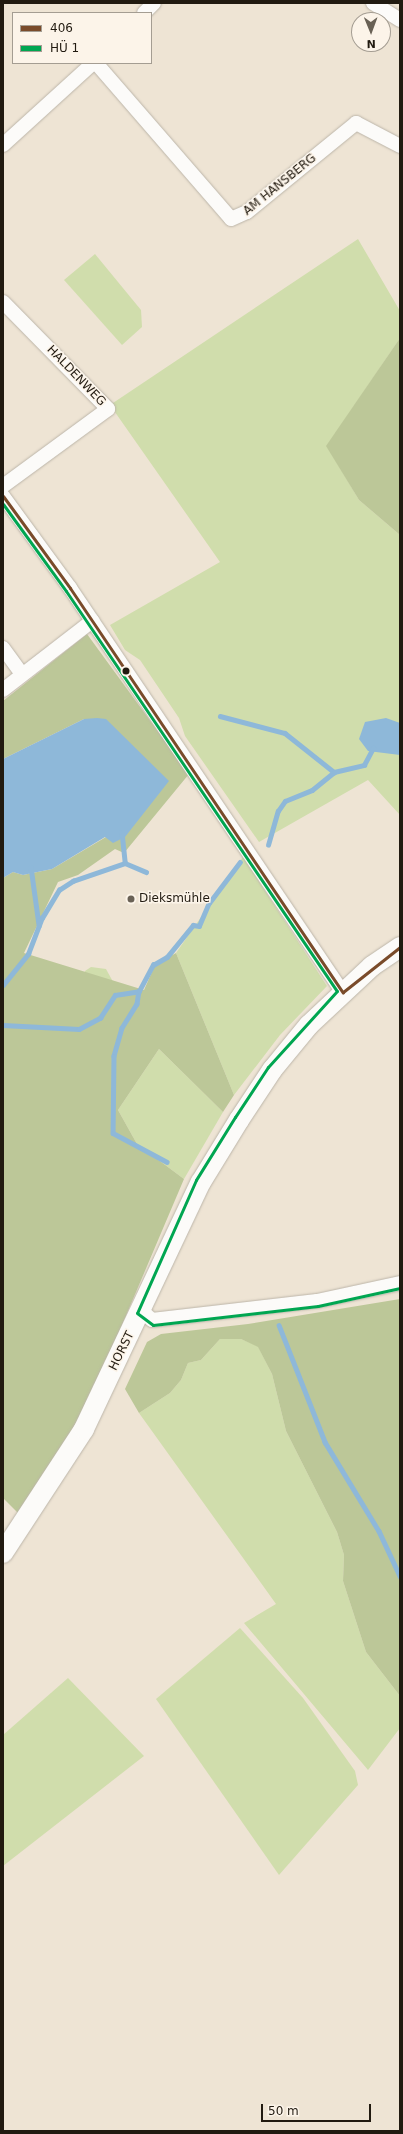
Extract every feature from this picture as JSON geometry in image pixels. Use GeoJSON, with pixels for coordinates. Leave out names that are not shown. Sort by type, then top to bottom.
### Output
{"type":"FeatureCollection","features":[{"type":"Feature","properties":{"kind":"street"},"geometry":{"type":"LineString","coordinates":[[145,12],[154,3]]}},
{"type":"Feature","properties":{"kind":"street"},"geometry":{"type":"LineString","coordinates":[[373,3],[400,20]]}},
{"type":"Feature","properties":{"kind":"street"},"geometry":{"type":"LineString","coordinates":[[3,145],[93,64]]}},
{"type":"Feature","properties":{"kind":"street","name":"AM HANSBERG"},"geometry":{"type":"LineString","coordinates":[[95,64],[231,219],[240,217],[356,123],[400,146]]}},
{"type":"Feature","properties":{"kind":"street","name":"HALDENWEG"},"geometry":{"type":"LineString","coordinates":[[3,302],[108,409],[3,486]]}},
{"type":"Feature","properties":{"kind":"street"},"geometry":{"type":"LineString","coordinates":[[3,496],[92,621],[343,992]]}},
{"type":"Feature","properties":{"kind":"street"},"geometry":{"type":"LineString","coordinates":[[3,690],[92,621]]}},
{"type":"Feature","properties":{"kind":"street"},"geometry":{"type":"LineString","coordinates":[[3,648],[22,674]]}},
{"type":"Feature","properties":{"kind":"street","name":"HORST"},"geometry":{"type":"LineString","coordinates":[[3,1552],[84,1429],[142,1311],[201,1182],[239,1120],[272,1070],[309,1025],[343,992],[400,947]]}},
{"type":"Feature","properties":{"kind":"street"},"geometry":{"type":"LineString","coordinates":[[142,1311],[152,1320],[318,1301],[400,1283]]}},
{"type":"Feature","properties":{"kind":"green space"},"geometry":{"type":"Polygon","coordinates":[[[358,239],[400,311],[400,338],[327,446],[359,500],[400,535],[400,815],[368,780],[259,842],[185,736],[179,718],[140,660],[125,650],[110,625],[220,562],[110,405],[358,239]]]}},
{"type":"Feature","properties":{"kind":"green space"},"geometry":{"type":"Polygon","coordinates":[[[95,254],[141,310],[142,327],[122,345],[64,280],[95,254]]]}},
{"type":"Feature","properties":{"kind":"green space"},"geometry":{"type":"Polygon","coordinates":[[[400,338],[400,535],[359,500],[326,446],[400,338]]]}},
{"type":"Feature","properties":{"kind":"green space"},"geometry":{"type":"Polygon","coordinates":[[[87,634],[189,774],[124,853],[115,849],[78,875],[58,882],[24,953],[144,990],[155,965],[176,953],[234,1095],[223,1112],[159,1049],[118,1110],[137,1144],[184,1179],[77,1431],[22,1517],[3,1498],[3,878],[13,872],[23,875],[52,869],[106,837],[106,719],[84,719],[3,759],[3,701],[87,634]]]}},
{"type":"Feature","properties":{"kind":"green space"},"geometry":{"type":"Polygon","coordinates":[[[243,857],[327,986],[280,1035],[234,1095],[176,953],[243,857]]]}},
{"type":"Feature","properties":{"kind":"green space"},"geometry":{"type":"Polygon","coordinates":[[[91,967],[106,969],[117,989],[82,982],[85,971],[91,967]]]}},
{"type":"Feature","properties":{"kind":"green space"},"geometry":{"type":"Polygon","coordinates":[[[159,1049],[223,1112],[184,1179],[137,1144],[118,1110],[159,1049]]]}},
{"type":"Feature","properties":{"kind":"green space"},"geometry":{"type":"Polygon","coordinates":[[[400,1299],[400,1696],[366,1652],[343,1581],[344,1555],[337,1532],[286,1431],[272,1374],[258,1347],[241,1339],[220,1339],[201,1360],[188,1363],[181,1380],[170,1393],[139,1413],[125,1389],[147,1342],[161,1334],[248,1324],[400,1299]]]}},
{"type":"Feature","properties":{"kind":"green space"},"geometry":{"type":"Polygon","coordinates":[[[220,1339],[241,1339],[258,1346],[272,1374],[286,1431],[337,1532],[344,1555],[343,1581],[366,1652],[400,1696],[400,1728],[368,1770],[244,1623],[276,1604],[139,1413],[170,1393],[181,1380],[188,1363],[201,1360],[220,1339]]]}},
{"type":"Feature","properties":{"kind":"green space"},"geometry":{"type":"Polygon","coordinates":[[[240,1628],[303,1698],[355,1771],[358,1785],[279,1875],[156,1699],[240,1628]]]}},
{"type":"Feature","properties":{"kind":"green space"},"geometry":{"type":"Polygon","coordinates":[[[68,1678],[144,1756],[3,1866],[3,1735],[68,1678]]]}},
{"type":"Feature","properties":{"kind":"water"},"geometry":{"type":"Polygon","coordinates":[[[386,718],[400,723],[400,755],[368,751],[359,739],[365,722],[386,718]]]}},
{"type":"Feature","properties":{"kind":"water"},"geometry":{"type":"Polygon","coordinates":[[[84,719],[106,719],[169,781],[125,837],[113,843],[105,837],[52,869],[23,875],[13,872],[3,878],[3,759],[84,719]]]}},
{"type":"Feature","properties":{"kind":"waterway"},"geometry":{"type":"LineString","coordinates":[[220,716],[285,733],[334,772]]}},
{"type":"Feature","properties":{"kind":"waterway"},"geometry":{"type":"LineString","coordinates":[[268,845],[278,811],[285,801],[312,790],[334,772],[364,765],[373,748]]}},
{"type":"Feature","properties":{"kind":"waterway"},"geometry":{"type":"LineString","coordinates":[[122,832],[125,863]]}},
{"type":"Feature","properties":{"kind":"waterway"},"geometry":{"type":"LineString","coordinates":[[3,1025],[79,1029],[100,1018],[115,995],[139,991],[153,965],[167,957],[193,925],[199,926],[209,903],[240,862]]}},
{"type":"Feature","properties":{"kind":"waterway"},"geometry":{"type":"LineString","coordinates":[[3,985],[28,954],[42,918],[59,890],[73,881],[125,863],[146,872]]}},
{"type":"Feature","properties":{"kind":"waterway"},"geometry":{"type":"LineString","coordinates":[[31,867],[39,925]]}},
{"type":"Feature","properties":{"kind":"waterway"},"geometry":{"type":"LineString","coordinates":[[139,991],[137,1004],[122,1028],[114,1056],[113,1133],[167,1162]]}},
{"type":"Feature","properties":{"kind":"waterway"},"geometry":{"type":"LineString","coordinates":[[279,1325],[325,1442],[379,1531],[400,1576]]}},
{"type":"Feature","properties":{"kind":"transit line","name":"406"},"geometry":{"type":"LineString","coordinates":[[3,496],[70,588],[343,992]]}},
{"type":"Feature","properties":{"kind":"transit line"},"geometry":{"type":"LineString","coordinates":[[3,504],[66,591],[337,991],[268,1067],[235,1117],[196,1180],[137,1313],[153,1325],[318,1306],[400,1288]]}},
{"type":"Feature","properties":{"kind":"transit line","name":"406"},"geometry":{"type":"LineString","coordinates":[[343,992],[400,947]]}},
{"type":"Feature","properties":{"kind":"place","name":"Dieksmühle"},"geometry":{"type":"Point","coordinates":[131,899]}}]}
